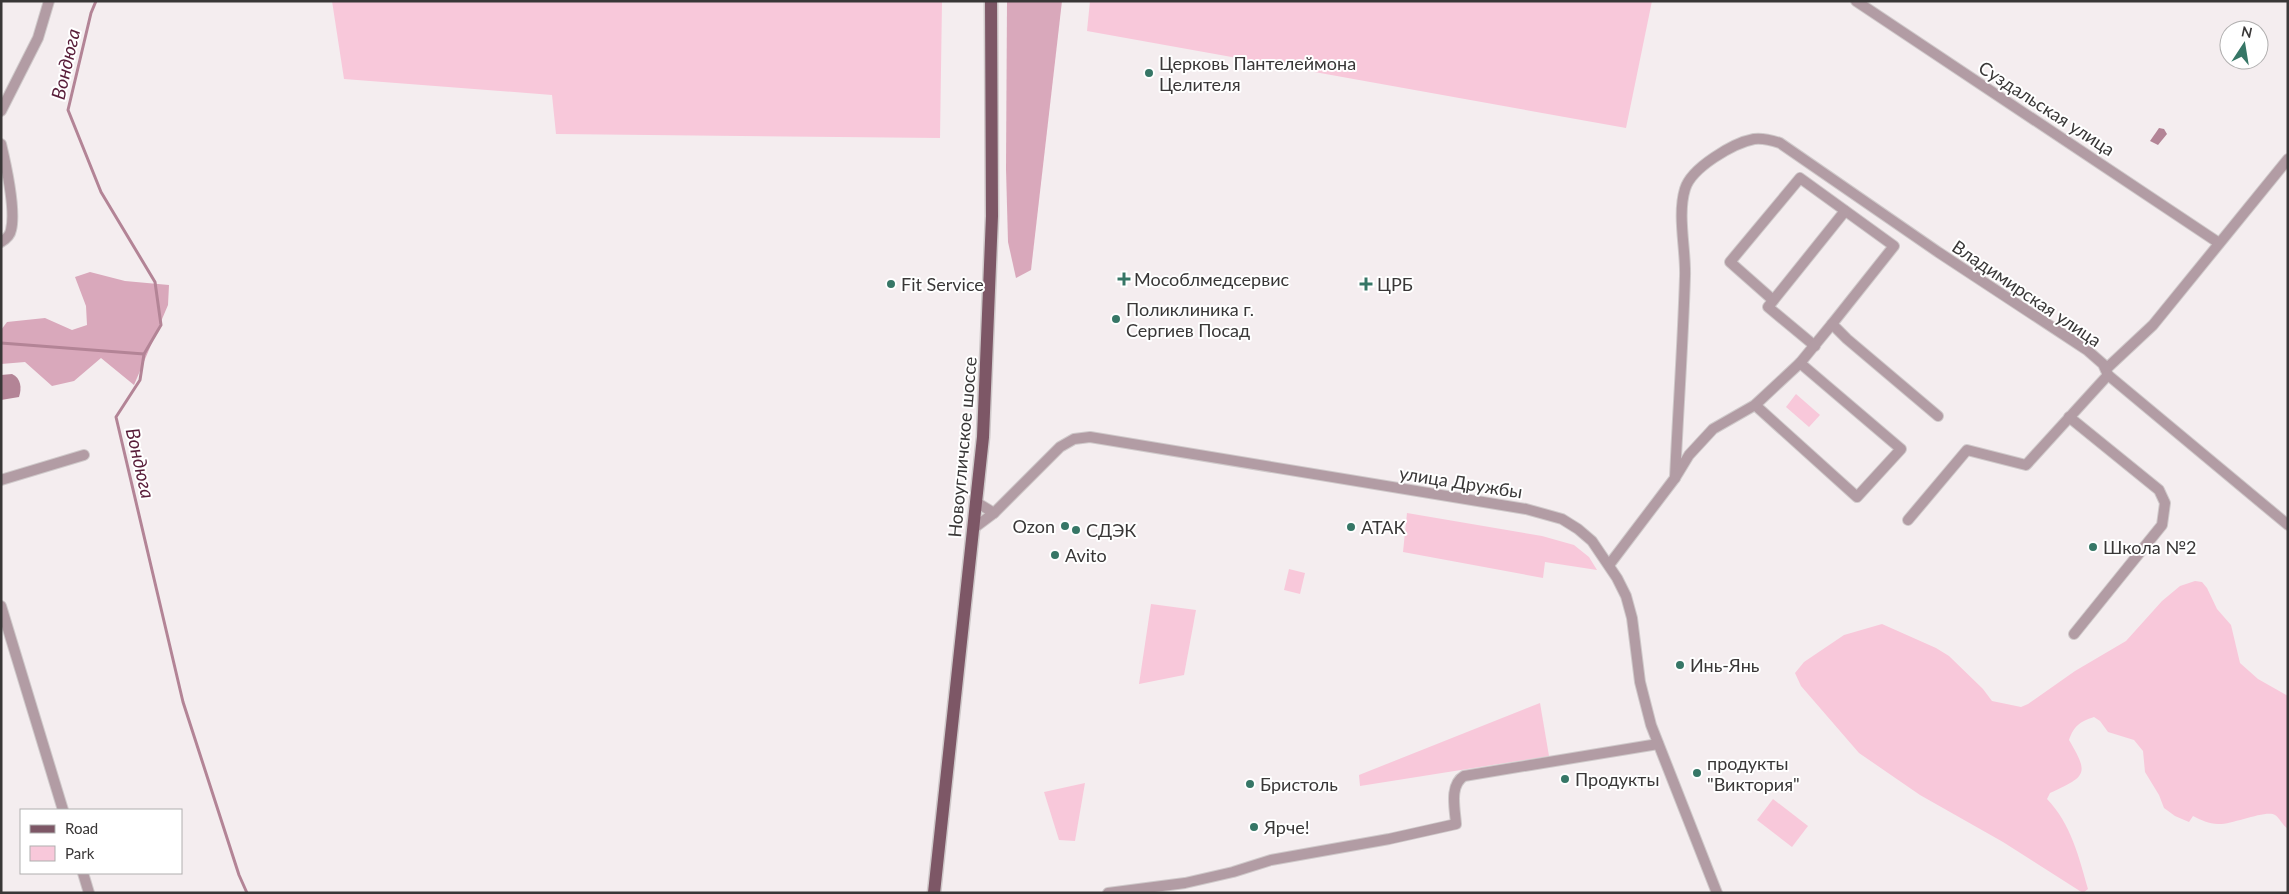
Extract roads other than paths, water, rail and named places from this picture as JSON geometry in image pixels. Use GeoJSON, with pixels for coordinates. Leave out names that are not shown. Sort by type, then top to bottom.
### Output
{"type":"FeatureCollection","features":[{"type":"Feature","properties":{"kind":"main road","name":"Новоугличское шоссе"},"geometry":{"type":"LineString","coordinates":[[934,893],[974,528],[988,360],[991,255],[991,1]]}},
{"type":"Feature","properties":{"kind":"street"},"geometry":{"type":"LineString","coordinates":[[1,111],[38,38],[49,1]]}},
{"type":"Feature","properties":{"kind":"street","name":"Суздальская улица"},"geometry":{"type":"LineString","coordinates":[[1856,1],[2219,243]]}},
{"type":"Feature","properties":{"kind":"street","name":"Владимирская улица"},"geometry":{"type":"LineString","coordinates":[[1675,478],[1685,274],[1682,204],[1685,187],[1697,171],[1737,144],[1755,139],[1780,143],[1938,252],[2087,350],[2104,364],[2107,372],[2288,525]]}},
{"type":"Feature","properties":{"kind":"street"},"geometry":{"type":"LineString","coordinates":[[1,144],[9,178],[11,224],[4,240]]}},
{"type":"Feature","properties":{"kind":"street"},"geometry":{"type":"LineString","coordinates":[[1908,520],[1967,450],[2026,465],[2070,417],[2107,372],[2153,325],[2288,159]]}},
{"type":"Feature","properties":{"kind":"street"},"geometry":{"type":"LineString","coordinates":[[1610,565],[1675,478],[1689,456],[1713,429],[1755,405],[1800,363],[1894,246],[1800,178],[1730,262],[1773,300]]}},
{"type":"Feature","properties":{"kind":"street"},"geometry":{"type":"LineString","coordinates":[[1815,346],[1768,307],[1845,211]]}},
{"type":"Feature","properties":{"kind":"street"},"geometry":{"type":"LineString","coordinates":[[1832,324],[1938,416]]}},
{"type":"Feature","properties":{"kind":"street"},"geometry":{"type":"LineString","coordinates":[[1755,405],[1857,497],[1900,449],[1800,363]]}},
{"type":"Feature","properties":{"kind":"street"},"geometry":{"type":"LineString","coordinates":[[2070,417],[2159,490],[2165,503],[2162,525],[2074,634]]}},
{"type":"Feature","properties":{"kind":"street","name":"улица Дружбы"},"geometry":{"type":"LineString","coordinates":[[974,528],[994,513],[1060,447],[1074,439],[1090,437],[1548,514],[1578,529],[1592,542],[1610,565],[1629,604],[1644,703],[1658,744],[1717,893]]}},
{"type":"Feature","properties":{"kind":"street"},"geometry":{"type":"LineString","coordinates":[[1,480],[84,455]]}},
{"type":"Feature","properties":{"kind":"street"},"geometry":{"type":"LineString","coordinates":[[976,502],[994,513]]}},
{"type":"Feature","properties":{"kind":"street"},"geometry":{"type":"LineString","coordinates":[[1,606],[63,809]]}},
{"type":"Feature","properties":{"kind":"street"},"geometry":{"type":"LineString","coordinates":[[1108,893],[1185,884],[1271,860],[1389,839],[1456,824],[1454,790],[1458,779],[1464,776],[1658,744]]}},
{"type":"Feature","properties":{"kind":"street"},"geometry":{"type":"LineString","coordinates":[[83,874],[90,893]]}},
{"type":"Feature","properties":{"kind":"waterway","name":"Вондюга"},"geometry":{"type":"LineString","coordinates":[[96,1],[91,13],[68,110],[101,192],[155,282],[161,325],[144,354],[140,380],[116,417],[183,702],[239,875],[247,893]]}},
{"type":"Feature","properties":{"kind":"waterway"},"geometry":{"type":"LineString","coordinates":[[1,343],[144,354]]}},
{"type":"Feature","properties":{"kind":"place","name":"Церковь Пантелеймона Целителя"},"geometry":{"type":"Point","coordinates":[1149,73]}},
{"type":"Feature","properties":{"kind":"place","name":"Мособлмедсервис"},"geometry":{"type":"Point","coordinates":[1124,279]}},
{"type":"Feature","properties":{"kind":"place","name":"Fit Service"},"geometry":{"type":"Point","coordinates":[891,284]}},
{"type":"Feature","properties":{"kind":"place","name":"ЦРБ"},"geometry":{"type":"Point","coordinates":[1366,284]}},
{"type":"Feature","properties":{"kind":"place","name":"Поликлиника г. Сергиев Посад"},"geometry":{"type":"Point","coordinates":[1116,319]}},
{"type":"Feature","properties":{"kind":"place","name":"Ozon"},"geometry":{"type":"Point","coordinates":[1065,526]}},
{"type":"Feature","properties":{"kind":"place","name":"АТАК"},"geometry":{"type":"Point","coordinates":[1351,527]}},
{"type":"Feature","properties":{"kind":"place","name":"СДЭК"},"geometry":{"type":"Point","coordinates":[1076,530]}},
{"type":"Feature","properties":{"kind":"place","name":"Школа №2"},"geometry":{"type":"Point","coordinates":[2093,547]}},
{"type":"Feature","properties":{"kind":"place","name":"Avito"},"geometry":{"type":"Point","coordinates":[1055,555]}},
{"type":"Feature","properties":{"kind":"place","name":"Инь-Янь"},"geometry":{"type":"Point","coordinates":[1680,665]}},
{"type":"Feature","properties":{"kind":"place","name":"продукты \"Виктория\""},"geometry":{"type":"Point","coordinates":[1697,773]}},
{"type":"Feature","properties":{"kind":"place","name":"Продукты"},"geometry":{"type":"Point","coordinates":[1565,779]}},
{"type":"Feature","properties":{"kind":"place","name":"Бристоль"},"geometry":{"type":"Point","coordinates":[1250,784]}},
{"type":"Feature","properties":{"kind":"place","name":"Ярче!"},"geometry":{"type":"Point","coordinates":[1254,827]}}]}
